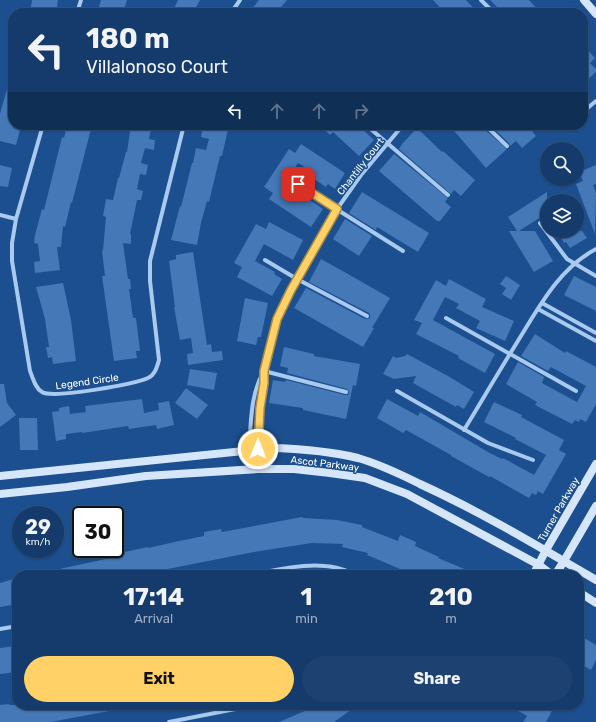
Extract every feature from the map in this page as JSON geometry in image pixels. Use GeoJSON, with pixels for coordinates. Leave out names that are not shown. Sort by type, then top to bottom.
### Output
{"type":"FeatureCollection","features":[{"type":"Feature","properties":{"kind":"main road"},"geometry":{"type":"LineString","coordinates":[[584,0],[596,14]]}},
{"type":"Feature","properties":{"kind":"main road","name":"Ascot Parkway"},"geometry":{"type":"LineString","coordinates":[[0,476],[274,448],[315,450],[360,459],[398,473],[443,494],[546,550],[579,570]]}},
{"type":"Feature","properties":{"kind":"main road","name":"Turner Parkway"},"geometry":{"type":"LineString","coordinates":[[536,570],[596,464]]}},
{"type":"Feature","properties":{"kind":"main road","name":"Ascot Parkway"},"geometry":{"type":"LineString","coordinates":[[0,494],[67,487],[146,476],[294,468],[365,478],[407,494],[546,570]]}},
{"type":"Feature","properties":{"kind":"main road"},"geometry":{"type":"LineString","coordinates":[[558,570],[596,506]]}},
{"type":"Feature","properties":{"kind":"main road","name":"Ascot Parkway"},"geometry":{"type":"LineString","coordinates":[[584,573],[596,580]]}},
{"type":"Feature","properties":{"kind":"main road"},"geometry":{"type":"LineString","coordinates":[[584,595],[596,603]]}},
{"type":"Feature","properties":{"kind":"street"},"geometry":{"type":"LineString","coordinates":[[481,0],[489,8]]}},
{"type":"Feature","properties":{"kind":"street"},"geometry":{"type":"LineString","coordinates":[[588,108],[596,101]]}},
{"type":"Feature","properties":{"kind":"street","name":"Legend Circle"},"geometry":{"type":"LineString","coordinates":[[42,130],[16,219],[12,243],[12,261],[30,371],[37,388],[42,393],[50,394],[131,383],[150,378],[156,371],[159,360],[150,281],[150,261],[183,130]]}},
{"type":"Feature","properties":{"kind":"street"},"geometry":{"type":"LineString","coordinates":[[372,130],[448,195]]}},
{"type":"Feature","properties":{"kind":"street","name":"Chantilly Court"},"geometry":{"type":"LineString","coordinates":[[253,450],[264,383],[264,371],[277,319],[297,279],[337,209],[361,175],[399,130]]}},
{"type":"Feature","properties":{"kind":"street"},"geometry":{"type":"LineString","coordinates":[[490,130],[507,146]]}},
{"type":"Feature","properties":{"kind":"street"},"geometry":{"type":"LineString","coordinates":[[298,184],[403,251]]}},
{"type":"Feature","properties":{"kind":"street"},"geometry":{"type":"LineString","coordinates":[[0,215],[16,219]]}},
{"type":"Feature","properties":{"kind":"street"},"geometry":{"type":"LineString","coordinates":[[551,238],[567,259],[596,276]]}},
{"type":"Feature","properties":{"kind":"street"},"geometry":{"type":"LineString","coordinates":[[464,430],[538,309],[558,281],[574,264],[596,249]]}},
{"type":"Feature","properties":{"kind":"street"},"geometry":{"type":"LineString","coordinates":[[265,260],[297,279],[367,316]]}},
{"type":"Feature","properties":{"kind":"street"},"geometry":{"type":"LineString","coordinates":[[542,303],[596,333]]}},
{"type":"Feature","properties":{"kind":"street"},"geometry":{"type":"LineString","coordinates":[[538,309],[596,341]]}},
{"type":"Feature","properties":{"kind":"street"},"geometry":{"type":"LineString","coordinates":[[446,318],[576,391]]}},
{"type":"Feature","properties":{"kind":"street"},"geometry":{"type":"LineString","coordinates":[[264,371],[346,392]]}},
{"type":"Feature","properties":{"kind":"street","name":"Chantilly Court"},"geometry":{"type":"LineString","coordinates":[[258,469],[253,450],[253,407],[257,382],[264,371]]}},
{"type":"Feature","properties":{"kind":"street"},"geometry":{"type":"LineString","coordinates":[[397,391],[488,443],[533,460]]}},
{"type":"Feature","properties":{"kind":"street"},"geometry":{"type":"LineString","coordinates":[[253,407],[260,408]]}},
{"type":"Feature","properties":{"kind":"street"},"geometry":{"type":"LineString","coordinates":[[276,570],[308,566],[326,566],[345,570]]}},
{"type":"Feature","properties":{"kind":"street"},"geometry":{"type":"LineString","coordinates":[[0,629],[12,627]]}},
{"type":"Feature","properties":{"kind":"street"},"geometry":{"type":"LineString","coordinates":[[169,722],[230,710]]}},
{"type":"Feature","properties":{"kind":"building"},"geometry":{"type":"Polygon","coordinates":[[[32,0],[58,0],[57,8],[31,8],[32,0]]]}},
{"type":"Feature","properties":{"kind":"building"},"geometry":{"type":"Polygon","coordinates":[[[101,0],[127,0],[125,8],[99,8],[101,0]]]}},
{"type":"Feature","properties":{"kind":"building"},"geometry":{"type":"Polygon","coordinates":[[[178,0],[200,0],[196,8],[174,8],[178,0]]]}},
{"type":"Feature","properties":{"kind":"building"},"geometry":{"type":"Polygon","coordinates":[[[259,0],[287,0],[280,8],[253,8],[259,0]]]}},
{"type":"Feature","properties":{"kind":"building"},"geometry":{"type":"Polygon","coordinates":[[[433,0],[466,0],[473,8],[440,8],[433,0]]]}},
{"type":"Feature","properties":{"kind":"building"},"geometry":{"type":"Polygon","coordinates":[[[490,0],[529,0],[536,8],[498,8],[490,0]]]}},
{"type":"Feature","properties":{"kind":"building"},"geometry":{"type":"Polygon","coordinates":[[[588,50],[595,58],[590,63],[596,69],[596,72],[588,79],[588,50]]]}},
{"type":"Feature","properties":{"kind":"building"},"geometry":{"type":"Polygon","coordinates":[[[8,85],[8,130],[20,130],[16,145],[0,141],[0,114],[8,85]]]}},
{"type":"Feature","properties":{"kind":"building"},"geometry":{"type":"Polygon","coordinates":[[[66,130],[91,130],[72,203],[71,202],[65,227],[63,226],[61,247],[57,247],[60,270],[35,273],[34,262],[40,261],[38,244],[34,243],[35,235],[42,209],[44,210],[62,137],[64,138],[66,130]]]}},
{"type":"Feature","properties":{"kind":"building"},"geometry":{"type":"Polygon","coordinates":[[[130,130],[151,130],[149,139],[155,140],[154,150],[145,148],[141,163],[148,165],[146,175],[140,174],[137,189],[143,191],[141,200],[137,200],[130,234],[131,244],[123,243],[128,279],[130,279],[131,289],[129,289],[133,318],[136,318],[140,351],[136,351],[137,358],[114,361],[102,276],[105,276],[102,251],[106,217],[103,216],[106,199],[113,200],[118,178],[127,152],[130,130]]]}},
{"type":"Feature","properties":{"kind":"building"},"geometry":{"type":"Polygon","coordinates":[[[202,130],[228,130],[209,202],[207,201],[201,223],[197,245],[171,240],[196,148],[206,150],[209,139],[201,137],[202,130]]]}},
{"type":"Feature","properties":{"kind":"building"},"geometry":{"type":"Polygon","coordinates":[[[325,130],[363,130],[374,140],[359,156],[333,132],[330,135],[325,130]]]}},
{"type":"Feature","properties":{"kind":"building"},"geometry":{"type":"Polygon","coordinates":[[[415,130],[419,130],[475,180],[461,196],[454,190],[451,194],[399,149],[415,130]]]}},
{"type":"Feature","properties":{"kind":"building"},"geometry":{"type":"Polygon","coordinates":[[[453,130],[485,130],[507,149],[486,168],[453,130]]]}},
{"type":"Feature","properties":{"kind":"building"},"geometry":{"type":"Polygon","coordinates":[[[495,130],[531,130],[536,136],[522,148],[516,141],[510,146],[509,143],[495,130]]]}},
{"type":"Feature","properties":{"kind":"building"},"geometry":{"type":"Polygon","coordinates":[[[301,144],[345,173],[335,189],[328,184],[326,187],[308,175],[311,171],[298,163],[289,177],[283,188],[295,197],[298,192],[323,209],[311,227],[269,199],[273,193],[264,187],[289,149],[295,153],[301,144]]]}},
{"type":"Feature","properties":{"kind":"building"},"geometry":{"type":"Polygon","coordinates":[[[394,154],[448,198],[445,202],[451,207],[440,221],[437,221],[379,171],[394,154]]]}},
{"type":"Feature","properties":{"kind":"building"},"geometry":{"type":"Polygon","coordinates":[[[0,165],[12,168],[8,187],[0,186],[0,165]]]}},
{"type":"Feature","properties":{"kind":"building"},"geometry":{"type":"Polygon","coordinates":[[[596,165],[596,184],[593,185],[596,193],[595,234],[584,205],[584,194],[580,194],[577,186],[584,186],[584,170],[596,165]]]}},
{"type":"Feature","properties":{"kind":"building"},"geometry":{"type":"Polygon","coordinates":[[[362,192],[429,233],[418,252],[377,227],[376,230],[349,213],[362,192]]]}},
{"type":"Feature","properties":{"kind":"building"},"geometry":{"type":"Polygon","coordinates":[[[540,196],[540,218],[519,231],[535,231],[553,261],[534,272],[509,231],[517,231],[508,217],[540,196]]]}},
{"type":"Feature","properties":{"kind":"building"},"geometry":{"type":"Polygon","coordinates":[[[345,219],[372,236],[359,256],[333,239],[345,219]]]}},
{"type":"Feature","properties":{"kind":"building"},"geometry":{"type":"Polygon","coordinates":[[[269,222],[303,240],[293,260],[264,244],[255,261],[275,272],[274,274],[282,279],[272,296],[237,277],[242,267],[234,263],[256,224],[266,229],[269,222]]]}},
{"type":"Feature","properties":{"kind":"building"},"geometry":{"type":"Polygon","coordinates":[[[584,234],[587,238],[570,248],[566,242],[564,243],[561,238],[584,238],[584,234]]]}},
{"type":"Feature","properties":{"kind":"building"},"geometry":{"type":"Polygon","coordinates":[[[193,252],[207,345],[211,344],[212,352],[222,351],[223,360],[188,365],[187,354],[193,353],[191,338],[180,340],[174,307],[169,261],[176,259],[176,255],[193,252]]]}},
{"type":"Feature","properties":{"kind":"building"},"geometry":{"type":"Polygon","coordinates":[[[321,259],[390,298],[372,328],[374,328],[363,347],[294,308],[306,288],[365,319],[370,318],[369,313],[309,282],[321,259]]]}},
{"type":"Feature","properties":{"kind":"building"},"geometry":{"type":"Polygon","coordinates":[[[506,276],[520,285],[511,300],[502,294],[506,288],[500,284],[506,276]]]}},
{"type":"Feature","properties":{"kind":"building"},"geometry":{"type":"Polygon","coordinates":[[[574,276],[596,287],[596,311],[564,295],[574,276]]]}},
{"type":"Feature","properties":{"kind":"building"},"geometry":{"type":"Polygon","coordinates":[[[449,279],[486,299],[482,307],[514,321],[505,341],[476,328],[480,321],[456,308],[459,304],[445,297],[433,320],[495,354],[485,373],[458,358],[459,356],[416,334],[422,323],[414,320],[436,280],[446,286],[449,279]]]}},
{"type":"Feature","properties":{"kind":"building"},"geometry":{"type":"Polygon","coordinates":[[[63,283],[71,320],[76,361],[53,364],[52,357],[48,358],[46,347],[49,347],[45,319],[36,287],[63,283]]]}},
{"type":"Feature","properties":{"kind":"building"},"geometry":{"type":"Polygon","coordinates":[[[245,298],[268,303],[261,337],[258,337],[256,345],[237,341],[245,298]]]}},
{"type":"Feature","properties":{"kind":"building"},"geometry":{"type":"Polygon","coordinates":[[[535,334],[565,353],[566,351],[596,367],[596,404],[586,422],[580,419],[579,422],[575,420],[572,424],[535,405],[537,402],[506,384],[518,362],[544,377],[542,383],[577,402],[586,386],[551,367],[548,371],[521,356],[535,334]]]}},
{"type":"Feature","properties":{"kind":"building"},"geometry":{"type":"Polygon","coordinates":[[[284,347],[314,354],[314,356],[360,364],[356,386],[353,385],[346,419],[303,410],[303,408],[269,403],[273,380],[285,382],[286,380],[345,395],[348,395],[349,392],[347,389],[287,373],[288,368],[280,366],[284,347]]]}},
{"type":"Feature","properties":{"kind":"building"},"geometry":{"type":"Polygon","coordinates":[[[407,354],[474,392],[464,409],[457,405],[456,407],[413,383],[416,376],[394,379],[383,374],[393,356],[396,358],[407,354]]]}},
{"type":"Feature","properties":{"kind":"building"},"geometry":{"type":"Polygon","coordinates":[[[190,369],[217,373],[214,390],[187,385],[190,369]]]}},
{"type":"Feature","properties":{"kind":"building"},"geometry":{"type":"Polygon","coordinates":[[[0,384],[4,384],[7,403],[16,415],[0,427],[0,384]]]}},
{"type":"Feature","properties":{"kind":"building"},"geometry":{"type":"Polygon","coordinates":[[[186,388],[208,405],[197,419],[175,403],[186,388]]]}},
{"type":"Feature","properties":{"kind":"building"},"geometry":{"type":"Polygon","coordinates":[[[142,399],[144,413],[159,410],[158,403],[169,401],[174,425],[157,429],[156,425],[129,429],[128,426],[66,434],[66,439],[56,441],[52,412],[59,411],[59,408],[69,406],[70,414],[86,412],[85,406],[142,399]]]}},
{"type":"Feature","properties":{"kind":"building"},"geometry":{"type":"Polygon","coordinates":[[[387,399],[418,416],[420,412],[488,452],[502,459],[503,458],[534,475],[546,455],[484,422],[494,402],[522,415],[521,417],[564,440],[559,450],[566,454],[543,494],[538,491],[536,495],[532,493],[529,498],[406,430],[403,433],[377,418],[387,399]]]}},
{"type":"Feature","properties":{"kind":"building"},"geometry":{"type":"Polygon","coordinates":[[[19,418],[37,418],[38,450],[20,450],[19,418]]]}},
{"type":"Feature","properties":{"kind":"building"},"geometry":{"type":"Polygon","coordinates":[[[302,517],[337,520],[362,525],[362,527],[398,541],[400,535],[416,542],[415,546],[439,557],[438,558],[467,570],[402,570],[367,555],[368,553],[342,547],[343,544],[312,543],[254,552],[162,570],[55,570],[106,558],[124,558],[124,552],[204,536],[204,532],[221,529],[222,532],[302,517]]]}},
{"type":"Feature","properties":{"kind":"building"},"geometry":{"type":"Polygon","coordinates":[[[12,579],[12,605],[0,607],[0,583],[12,579]]]}},
{"type":"Feature","properties":{"kind":"building"},"geometry":{"type":"Polygon","coordinates":[[[584,638],[596,645],[596,660],[591,670],[584,666],[584,638]]]}},
{"type":"Feature","properties":{"kind":"building"},"geometry":{"type":"Polygon","coordinates":[[[12,646],[12,673],[0,674],[0,648],[12,646]]]}},
{"type":"Feature","properties":{"kind":"building"},"geometry":{"type":"Polygon","coordinates":[[[0,705],[12,705],[12,710],[115,710],[51,722],[0,722],[0,705]]]}},
{"type":"Feature","properties":{"kind":"building"},"geometry":{"type":"Polygon","coordinates":[[[307,710],[350,710],[334,722],[279,722],[307,710]]]}},
{"type":"Feature","properties":{"kind":"building"},"geometry":{"type":"Polygon","coordinates":[[[517,710],[552,710],[546,722],[523,722],[527,716],[517,710]]]}},
{"type":"Feature","properties":{"kind":"route"},"geometry":{"type":"LineString","coordinates":[[258,449],[264,371],[277,319],[291,290],[337,209],[298,184]]}}]}
